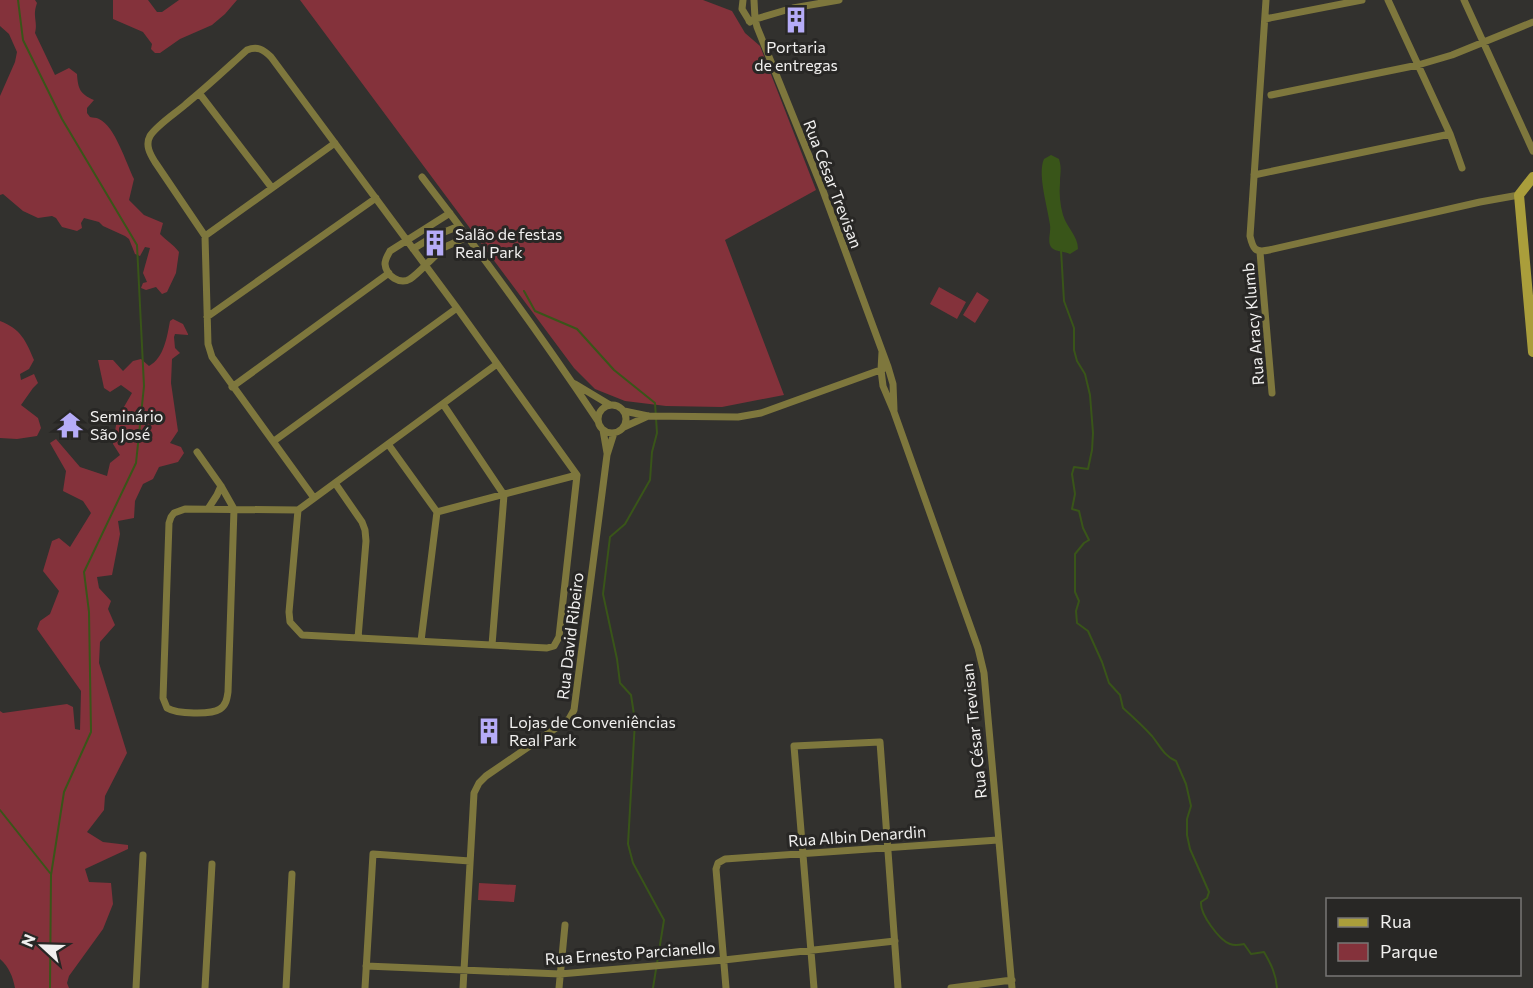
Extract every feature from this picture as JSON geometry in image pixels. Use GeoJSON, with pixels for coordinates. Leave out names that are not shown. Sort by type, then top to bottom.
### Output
{"type":"FeatureCollection","features":[{"type":"Feature","properties":{"kind":"street"},"geometry":{"type":"LineString","coordinates":[[742,0],[742,9],[752,20]]}},
{"type":"Feature","properties":{"kind":"street"},"geometry":{"type":"LineString","coordinates":[[752,20],[754,0]]}},
{"type":"Feature","properties":{"kind":"street"},"geometry":{"type":"LineString","coordinates":[[752,20],[793,8],[839,0]]}},
{"type":"Feature","properties":{"kind":"street","name":"Rua Aracy Klumb"},"geometry":{"type":"LineString","coordinates":[[1266,0],[1250,236],[1252,245],[1260,252],[1272,393]]}},
{"type":"Feature","properties":{"kind":"street"},"geometry":{"type":"LineString","coordinates":[[1265,19],[1362,0]]}},
{"type":"Feature","properties":{"kind":"street"},"geometry":{"type":"LineString","coordinates":[[1388,0],[1450,134],[1462,168]]}},
{"type":"Feature","properties":{"kind":"street"},"geometry":{"type":"LineString","coordinates":[[1464,0],[1533,151]]}},
{"type":"Feature","properties":{"kind":"street","name":"Rua César Trevisan"},"geometry":{"type":"LineString","coordinates":[[752,20],[757,27],[822,188],[882,352],[885,368],[883,386],[981,656],[1012,984]]}},
{"type":"Feature","properties":{"kind":"street"},"geometry":{"type":"LineString","coordinates":[[1271,95],[1418,65],[1452,55],[1533,22]]}},
{"type":"Feature","properties":{"kind":"street"},"geometry":{"type":"LineString","coordinates":[[298,510],[290,622],[302,635],[547,648],[554,646],[559,637],[577,476],[415,250],[271,57],[260,48],[253,48],[247,50],[158,128],[151,135],[148,143],[155,162],[205,236],[208,344],[212,357],[314,498]]}},
{"type":"Feature","properties":{"kind":"street"},"geometry":{"type":"LineString","coordinates":[[199,93],[272,188]]}},
{"type":"Feature","properties":{"kind":"street"},"geometry":{"type":"LineString","coordinates":[[1254,175],[1450,134]]}},
{"type":"Feature","properties":{"kind":"street"},"geometry":{"type":"LineString","coordinates":[[205,236],[335,143]]}},
{"type":"Feature","properties":{"kind":"street"},"geometry":{"type":"LineString","coordinates":[[422,177],[573,383],[603,430],[614,433],[648,416]]}},
{"type":"Feature","properties":{"kind":"street"},"geometry":{"type":"LineString","coordinates":[[1260,252],[1519,195],[1533,177]]}},
{"type":"Feature","properties":{"kind":"street"},"geometry":{"type":"LineString","coordinates":[[1519,195],[1533,352]]}},
{"type":"Feature","properties":{"kind":"street"},"geometry":{"type":"LineString","coordinates":[[207,317],[376,198]]}},
{"type":"Feature","properties":{"kind":"street"},"geometry":{"type":"LineString","coordinates":[[435,255],[409,280],[396,279],[389,273],[385,264],[390,251],[450,213]]}},
{"type":"Feature","properties":{"kind":"street"},"geometry":{"type":"LineString","coordinates":[[439,235],[459,226]]}},
{"type":"Feature","properties":{"kind":"street"},"geometry":{"type":"LineString","coordinates":[[445,247],[467,237]]}},
{"type":"Feature","properties":{"kind":"street"},"geometry":{"type":"LineString","coordinates":[[415,250],[427,243]]}},
{"type":"Feature","properties":{"kind":"street"},"geometry":{"type":"LineString","coordinates":[[232,387],[389,273]]}},
{"type":"Feature","properties":{"kind":"street"},"geometry":{"type":"LineString","coordinates":[[274,441],[457,308]]}},
{"type":"Feature","properties":{"kind":"street"},"geometry":{"type":"LineString","coordinates":[[197,452],[234,509],[227,700],[219,710],[212,712],[178,712],[167,708],[163,698],[171,517],[179,510],[234,509],[298,510],[497,364]]}},
{"type":"Feature","properties":{"kind":"street"},"geometry":{"type":"LineString","coordinates":[[573,383],[610,405],[615,405],[624,411],[648,416],[738,417],[761,413],[885,368]]}},
{"type":"Feature","properties":{"kind":"street"},"geometry":{"type":"LineString","coordinates":[[443,404],[504,495],[492,645]]}},
{"type":"Feature","properties":{"kind":"street"},"geometry":{"type":"LineString","coordinates":[[598,421],[601,410],[610,405]]}},
{"type":"Feature","properties":{"kind":"street"},"geometry":{"type":"LineString","coordinates":[[624,411],[626,422],[624,427]]}},
{"type":"Feature","properties":{"kind":"street","name":"Rua David Ribeiro"},"geometry":{"type":"LineString","coordinates":[[603,430],[607,455]]}},
{"type":"Feature","properties":{"kind":"street","name":"Rua David Ribeiro"},"geometry":{"type":"LineString","coordinates":[[463,988],[474,793],[486,776],[569,718],[574,710],[607,455],[614,433]]}},
{"type":"Feature","properties":{"kind":"street"},"geometry":{"type":"LineString","coordinates":[[388,444],[436,512],[421,641]]}},
{"type":"Feature","properties":{"kind":"street"},"geometry":{"type":"LineString","coordinates":[[436,512],[577,476]]}},
{"type":"Feature","properties":{"kind":"street"},"geometry":{"type":"LineString","coordinates":[[335,483],[365,530],[358,638]]}},
{"type":"Feature","properties":{"kind":"street"},"geometry":{"type":"LineString","coordinates":[[208,509],[221,486]]}},
{"type":"Feature","properties":{"kind":"street"},"geometry":{"type":"LineString","coordinates":[[814,988],[794,746],[880,742],[898,988]]}},
{"type":"Feature","properties":{"kind":"street","name":"Rua Albin Denardin"},"geometry":{"type":"LineString","coordinates":[[724,960],[716,869],[718,863],[724,859],[998,840]]}},
{"type":"Feature","properties":{"kind":"street"},"geometry":{"type":"LineString","coordinates":[[365,988],[373,854],[470,861]]}},
{"type":"Feature","properties":{"kind":"street"},"geometry":{"type":"LineString","coordinates":[[135,988],[143,855]]}},
{"type":"Feature","properties":{"kind":"street"},"geometry":{"type":"LineString","coordinates":[[205,988],[212,864]]}},
{"type":"Feature","properties":{"kind":"street"},"geometry":{"type":"LineString","coordinates":[[286,988],[292,874]]}},
{"type":"Feature","properties":{"kind":"street"},"geometry":{"type":"LineString","coordinates":[[559,988],[565,924]]}},
{"type":"Feature","properties":{"kind":"street","name":"Rua Ernesto Parcianello"},"geometry":{"type":"LineString","coordinates":[[366,966],[560,974],[895,942]]}},
{"type":"Feature","properties":{"kind":"street"},"geometry":{"type":"LineString","coordinates":[[724,960],[726,988]]}},
{"type":"Feature","properties":{"kind":"street"},"geometry":{"type":"LineString","coordinates":[[951,988],[1012,984]]}},
{"type":"Feature","properties":{"kind":"green space"},"geometry":{"type":"Polygon","coordinates":[[[0,0],[35,0],[37,3],[35,33],[55,75],[69,68],[77,74],[79,87],[83,93],[94,100],[87,108],[87,113],[90,117],[98,118],[110,129],[134,179],[129,200],[144,215],[163,223],[160,234],[179,252],[176,273],[167,292],[162,294],[156,287],[146,290],[141,288],[143,283],[147,282],[143,273],[150,248],[145,247],[140,256],[135,254],[129,239],[99,222],[84,218],[81,223],[82,228],[77,231],[62,227],[56,218],[52,216],[38,218],[23,211],[3,194],[0,195],[0,96],[17,52],[9,34],[0,26],[0,0]]]}},
{"type":"Feature","properties":{"kind":"green space"},"geometry":{"type":"Polygon","coordinates":[[[113,0],[148,0],[157,12],[162,12],[179,0],[237,0],[212,25],[180,39],[160,53],[155,53],[151,49],[152,44],[143,32],[113,19],[113,0]]]}},
{"type":"Feature","properties":{"kind":"green space"},"geometry":{"type":"Polygon","coordinates":[[[300,0],[703,0],[732,11],[745,33],[760,46],[816,190],[725,240],[784,395],[722,407],[666,406],[625,401],[595,389],[574,368],[300,0]]]}},
{"type":"Feature","properties":{"kind":"green space"},"geometry":{"type":"Polygon","coordinates":[[[939,287],[966,302],[957,319],[930,304],[939,287]]]}},
{"type":"Feature","properties":{"kind":"green space"},"geometry":{"type":"Polygon","coordinates":[[[977,292],[989,300],[975,323],[963,315],[977,292]]]}},
{"type":"Feature","properties":{"kind":"green space"},"geometry":{"type":"Polygon","coordinates":[[[173,319],[183,324],[188,334],[175,334],[175,348],[180,353],[172,359],[171,383],[178,431],[170,443],[181,447],[184,453],[178,462],[159,467],[153,479],[143,484],[135,501],[134,518],[118,521],[120,534],[112,575],[97,577],[99,588],[111,601],[108,609],[115,625],[100,642],[99,663],[127,753],[105,796],[104,810],[87,832],[103,842],[128,845],[128,849],[85,869],[89,882],[111,883],[113,904],[103,929],[69,976],[67,983],[69,988],[15,988],[10,972],[0,959],[0,711],[3,713],[67,704],[73,707],[75,729],[80,730],[81,691],[37,629],[40,621],[50,614],[59,591],[43,571],[52,541],[59,538],[70,547],[91,513],[83,501],[63,491],[66,471],[50,443],[56,439],[80,467],[107,476],[110,463],[120,455],[113,444],[117,419],[132,393],[121,385],[110,392],[104,388],[98,360],[113,360],[123,371],[133,361],[141,359],[149,366],[158,358],[166,340],[170,321],[173,319]]]}},
{"type":"Feature","properties":{"kind":"green space"},"geometry":{"type":"Polygon","coordinates":[[[0,321],[22,336],[34,360],[29,369],[20,374],[21,380],[34,374],[38,383],[21,405],[38,418],[41,428],[37,436],[17,439],[0,438],[0,321]]]}},
{"type":"Feature","properties":{"kind":"green space"},"geometry":{"type":"Polygon","coordinates":[[[479,883],[516,885],[514,902],[478,900],[479,883]]]}},
{"type":"Feature","properties":{"kind":"shaded area"},"geometry":{"type":"Polygon","coordinates":[[[1051,155],[1059,159],[1062,211],[1078,244],[1078,249],[1070,254],[1053,249],[1049,243],[1050,225],[1042,165],[1044,159],[1051,155]]]}},
{"type":"Feature","properties":{"kind":"waterway"},"geometry":{"type":"LineString","coordinates":[[18,0],[23,40],[62,119],[137,245],[144,386],[136,463],[84,572],[89,612],[91,732],[64,792],[51,875],[50,988]]}},
{"type":"Feature","properties":{"kind":"waterway"},"geometry":{"type":"LineString","coordinates":[[1061,250],[1064,301],[1074,328],[1074,350],[1077,361],[1085,374],[1090,395],[1093,433],[1088,469],[1074,467],[1072,474],[1075,494],[1072,509],[1079,511],[1089,540],[1075,554],[1075,592],[1079,601],[1076,611],[1077,623],[1088,631],[1109,683],[1120,695],[1123,708],[1149,732],[1165,754],[1176,761],[1186,784],[1191,806],[1187,819],[1190,849],[1209,892],[1207,898],[1201,902],[1207,920],[1226,942],[1234,945],[1244,944],[1251,954],[1264,952],[1273,969],[1277,988]]}},
{"type":"Feature","properties":{"kind":"waterway"},"geometry":{"type":"LineString","coordinates":[[524,291],[535,311],[577,329],[614,370],[655,403],[657,433],[652,452],[650,480],[625,524],[610,537],[603,594],[620,683],[631,695],[635,721],[628,844],[633,863],[664,920],[653,988]]}},
{"type":"Feature","properties":{"kind":"waterway"},"geometry":{"type":"LineString","coordinates":[[0,810],[50,873]]}},
{"type":"Feature","properties":{"kind":"tunnel"},"geometry":{"type":"LineString","coordinates":[[428,245],[439,238]]}},
{"type":"Feature","properties":{"kind":"place","name":"Portaria de entregas"},"geometry":{"type":"Point","coordinates":[796,20]}},
{"type":"Feature","properties":{"kind":"place","name":"Salão de festas Real Park"},"geometry":{"type":"Point","coordinates":[435,243]}},
{"type":"Feature","properties":{"kind":"place","name":"Seminário São José"},"geometry":{"type":"Point","coordinates":[70,425]}},
{"type":"Feature","properties":{"kind":"place","name":"Lojas de Conveniências Real Park"},"geometry":{"type":"Point","coordinates":[489,731]}}]}
